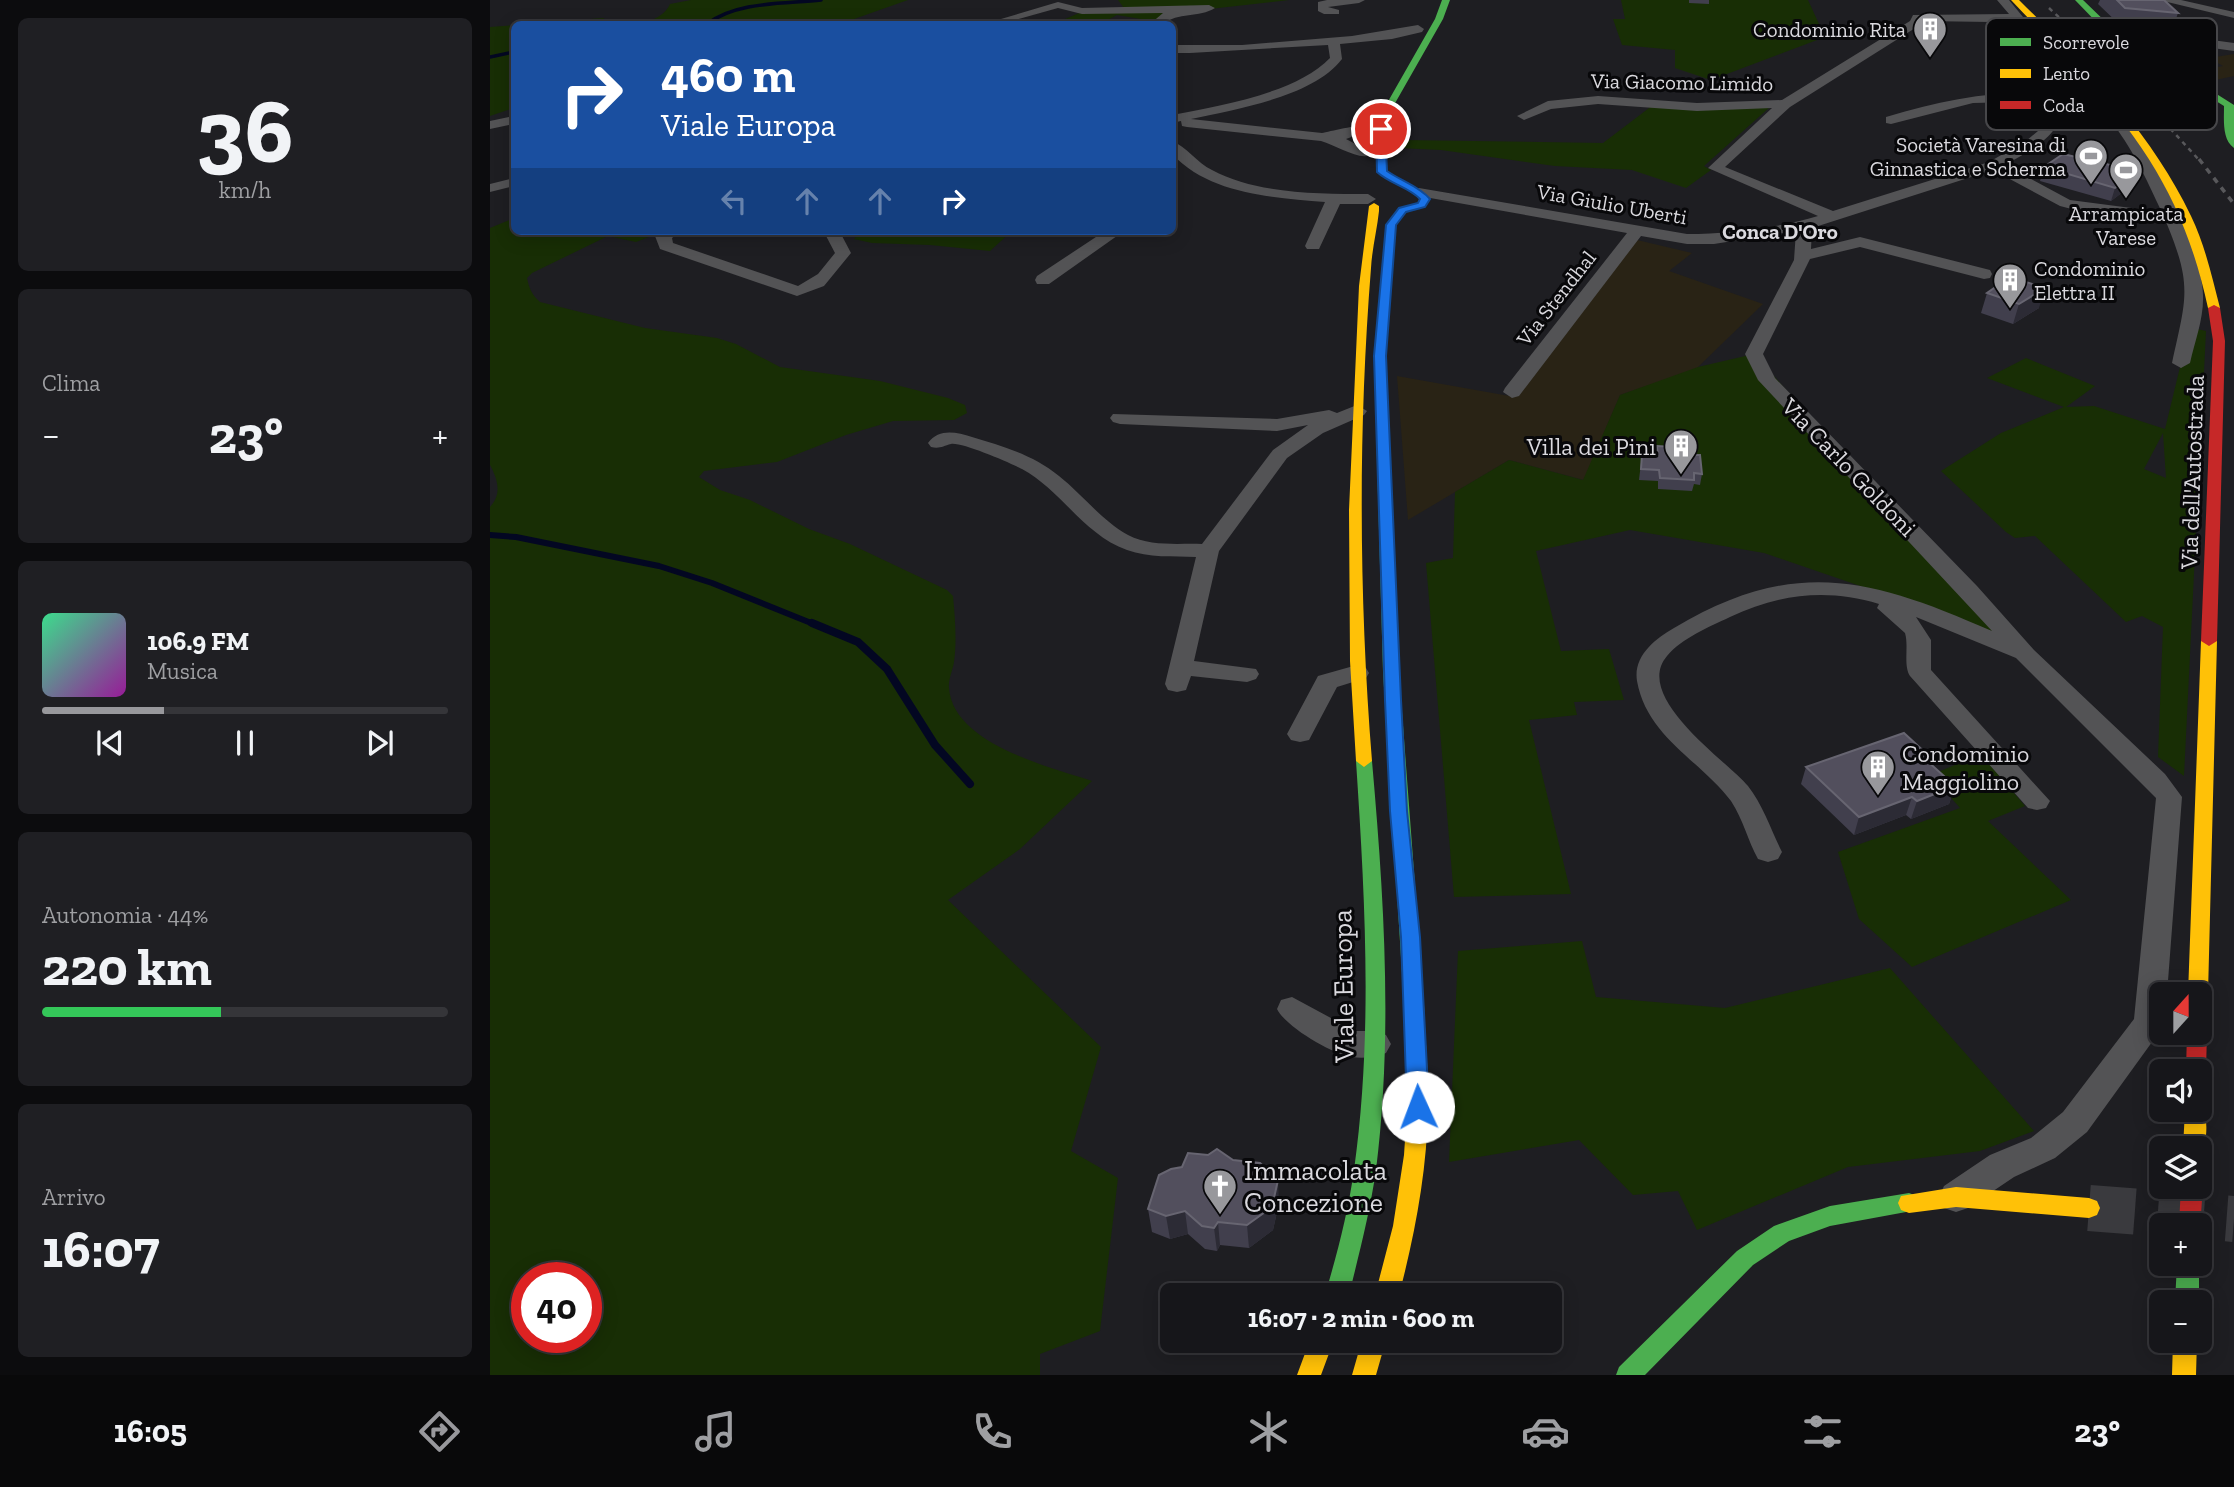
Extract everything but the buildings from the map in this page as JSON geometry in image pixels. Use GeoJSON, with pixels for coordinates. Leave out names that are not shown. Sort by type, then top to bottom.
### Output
{"type":"FeatureCollection","features":[{"type":"Feature","properties":{"kind":"main road","name":"Viale Europa"},"geometry":{"type":"LineString","coordinates":[[1341,1283],[1352,1246],[1365,1177],[1373,1110],[1376,1044],[1366,796],[1357,673],[1357,411],[1367,241],[1375,216],[1367,183],[1363,128],[1369,111],[1418,29],[1442,0]]}},
{"type":"Feature","properties":{"kind":"main road","name":"Viale Europa"},"geometry":{"type":"LineString","coordinates":[[1418,195],[1382,172],[1381,129],[1386,112],[1439,19],[1442,0]]}},
{"type":"Feature","properties":{"kind":"main road","name":"Via dell'Autostrada"},"geometry":{"type":"LineString","coordinates":[[2015,0],[2034,18]]}},
{"type":"Feature","properties":{"kind":"main road"},"geometry":{"type":"LineString","coordinates":[[2029,13],[2026,5],[2039,0]]}},
{"type":"Feature","properties":{"kind":"main road"},"geometry":{"type":"LineString","coordinates":[[2060,1],[2084,5],[2097,18]]}},
{"type":"Feature","properties":{"kind":"main road"},"geometry":{"type":"LineString","coordinates":[[2231,107],[2232,136]]}},
{"type":"Feature","properties":{"kind":"main road","name":"Via dell'Autostrada"},"geometry":{"type":"LineString","coordinates":[[2136,130],[2172,182],[2191,221],[2207,268],[2215,303],[2219,341],[2199,982]]}},
{"type":"Feature","properties":{"kind":"main road"},"geometry":{"type":"LineString","coordinates":[[1367,183],[1418,195],[1417,207],[1403,210],[1391,225],[1386,267]]}},
{"type":"Feature","properties":{"kind":"main road"},"geometry":{"type":"LineString","coordinates":[[1367,183],[1403,210]]}},
{"type":"Feature","properties":{"kind":"main road"},"geometry":{"type":"LineString","coordinates":[[1382,332],[1380,356],[1391,672],[1399,811],[1412,951],[1418,1107],[1413,1163],[1400,1242],[1390,1283]]}},
{"type":"Feature","properties":{"kind":"main road"},"geometry":{"type":"LineString","coordinates":[[1628,1375],[1745,1258],[1782,1233],[1830,1216],[1956,1197],[2089,1208]]}},
{"type":"Feature","properties":{"kind":"main road"},"geometry":{"type":"LineString","coordinates":[[1310,1375],[1318,1353]]}},
{"type":"Feature","properties":{"kind":"main road"},"geometry":{"type":"LineString","coordinates":[[1364,1375],[1370,1353]]}},
{"type":"Feature","properties":{"kind":"main road"},"geometry":{"type":"LineString","coordinates":[[2184,1375],[2185,1353]]}},
{"type":"Feature","properties":{"kind":"street"},"geometry":{"type":"LineString","coordinates":[[1335,12],[1324,10],[1322,4],[1359,0]]}},
{"type":"Feature","properties":{"kind":"street"},"geometry":{"type":"LineString","coordinates":[[2002,18],[2018,16],[2003,0]]}},
{"type":"Feature","properties":{"kind":"street"},"geometry":{"type":"LineString","coordinates":[[2165,0],[2234,15]]}},
{"type":"Feature","properties":{"kind":"street"},"geometry":{"type":"LineString","coordinates":[[1001,21],[1058,5],[1082,11],[1209,8],[1168,14],[1160,21]]}},
{"type":"Feature","properties":{"kind":"street"},"geometry":{"type":"LineString","coordinates":[[1906,6],[1917,17],[1986,19]]}},
{"type":"Feature","properties":{"kind":"street","name":"Via Giacomo Limido"},"geometry":{"type":"LineString","coordinates":[[1524,116],[1548,105],[1598,100],[1697,107],[1785,104],[1916,23],[1917,17]]}},
{"type":"Feature","properties":{"kind":"street"},"geometry":{"type":"LineString","coordinates":[[1176,49],[1225,50],[1387,37],[1418,29]]}},
{"type":"Feature","properties":{"kind":"street"},"geometry":{"type":"LineString","coordinates":[[1176,119],[1261,98],[1325,70],[1336,58],[1334,41]]}},
{"type":"Feature","properties":{"kind":"street"},"geometry":{"type":"LineString","coordinates":[[1891,120],[1955,101],[1986,96]]}},
{"type":"Feature","properties":{"kind":"street"},"geometry":{"type":"LineString","coordinates":[[1785,104],[1715,168],[1830,215],[1994,165],[2031,144],[2048,130]]}},
{"type":"Feature","properties":{"kind":"street"},"geometry":{"type":"LineString","coordinates":[[1176,120],[1321,136],[1345,135],[1363,128]]}},
{"type":"Feature","properties":{"kind":"street"},"geometry":{"type":"LineString","coordinates":[[490,125],[511,121]]}},
{"type":"Feature","properties":{"kind":"street"},"geometry":{"type":"LineString","coordinates":[[2120,130],[2161,192],[2185,248],[2194,282],[2195,309],[2187,331],[2181,363]]}},
{"type":"Feature","properties":{"kind":"street"},"geometry":{"type":"LineString","coordinates":[[1176,149],[1197,169],[1222,180],[1253,188],[1334,200],[1367,183],[1342,142],[1321,136]]}},
{"type":"Feature","properties":{"kind":"street"},"geometry":{"type":"LineString","coordinates":[[1994,165],[2039,192],[2065,202],[2087,208],[2171,218]]}},
{"type":"Feature","properties":{"kind":"street"},"geometry":{"type":"LineString","coordinates":[[490,188],[511,183]]}},
{"type":"Feature","properties":{"kind":"street","name":"Via Giulio Uberti"},"geometry":{"type":"LineString","coordinates":[[1418,195],[1469,200],[1636,232],[1702,240],[1804,225],[1830,215]]}},
{"type":"Feature","properties":{"kind":"street"},"geometry":{"type":"LineString","coordinates":[[1312,246],[1334,200]]}},
{"type":"Feature","properties":{"kind":"street","name":"Via Carlo Goldoni"},"geometry":{"type":"LineString","coordinates":[[1804,225],[1803,256],[1754,354],[1767,380],[1969,591],[2025,655],[2156,780],[2169,797],[2149,1022],[2075,1122],[2043,1148],[2002,1167],[1956,1197]]}},
{"type":"Feature","properties":{"kind":"street","name":"Via Stendhal"},"geometry":{"type":"LineString","coordinates":[[1512,392],[1636,232]]}},
{"type":"Feature","properties":{"kind":"street"},"geometry":{"type":"LineString","coordinates":[[665,235],[666,246],[797,292],[821,281],[843,253],[834,235]]}},
{"type":"Feature","properties":{"kind":"street"},"geometry":{"type":"LineString","coordinates":[[1043,280],[1110,235]]}},
{"type":"Feature","properties":{"kind":"street"},"geometry":{"type":"LineString","coordinates":[[1803,256],[1860,242],[1984,274]]}},
{"type":"Feature","properties":{"kind":"street"},"geometry":{"type":"LineString","coordinates":[[1120,418],[1278,425],[1357,411]]}},
{"type":"Feature","properties":{"kind":"street"},"geometry":{"type":"LineString","coordinates":[[1247,674],[1179,676],[1209,551],[1280,454],[1316,429],[1357,411]]}},
{"type":"Feature","properties":{"kind":"street"},"geometry":{"type":"LineString","coordinates":[[938,443],[951,437],[1008,455],[1049,478],[1087,516],[1116,537],[1137,546],[1209,551]]}},
{"type":"Feature","properties":{"kind":"street","name":"Via Carlo Goldoni"},"geometry":{"type":"LineString","coordinates":[[1768,852],[1740,794],[1670,728],[1659,710],[1649,677],[1653,656],[1661,646],[1693,627],[1748,601],[1799,588],[1854,591],[1915,609],[1950,620],[2025,655]]}},
{"type":"Feature","properties":{"kind":"street","name":"Via Carlo Goldoni"},"geometry":{"type":"LineString","coordinates":[[1820,589],[1889,608],[1913,624],[1921,646],[1919,671],[2037,801]]}},
{"type":"Feature","properties":{"kind":"street"},"geometry":{"type":"LineString","coordinates":[[1300,734],[1327,682],[1357,673]]}},
{"type":"Feature","properties":{"kind":"street"},"geometry":{"type":"LineString","coordinates":[[1292,1009],[1318,1027],[1352,1044],[1376,1044]]}},
{"type":"Feature","properties":{"kind":"shaded area"},"geometry":{"type":"Polygon","coordinates":[[[2234,54],[2234,76],[2217,80],[2217,67],[2223,66],[2217,63],[2217,57],[2234,54]]]}},
{"type":"Feature","properties":{"kind":"shaded area"},"geometry":{"type":"Polygon","coordinates":[[[1637,240],[1692,253],[1669,271],[1763,304],[1696,369],[1620,395],[1584,480],[1509,460],[1408,520],[1397,376],[1515,397],[1637,240]]]}},
{"type":"Feature","properties":{"kind":"green space"},"geometry":{"type":"Polygon","coordinates":[[[691,0],[908,0],[848,21],[649,21],[658,17],[670,4],[691,0]]]}},
{"type":"Feature","properties":{"kind":"green space"},"geometry":{"type":"Polygon","coordinates":[[[1118,0],[1289,0],[1165,14],[1153,21],[1117,15],[1106,21],[1065,19],[1084,11],[1124,8],[1118,0]]]}},
{"type":"Feature","properties":{"kind":"green space"},"geometry":{"type":"Polygon","coordinates":[[[1621,0],[1808,0],[1825,37],[1711,80],[1675,68],[1675,50],[1622,45],[1613,19],[1625,19],[1621,0]]]}},
{"type":"Feature","properties":{"kind":"green space"},"geometry":{"type":"Polygon","coordinates":[[[603,18],[608,21],[566,21],[603,18]]]}},
{"type":"Feature","properties":{"kind":"green space"},"geometry":{"type":"Polygon","coordinates":[[[511,25],[511,109],[490,116],[490,27],[511,25]]]}},
{"type":"Feature","properties":{"kind":"green space"},"geometry":{"type":"Polygon","coordinates":[[[1653,105],[1770,107],[1704,166],[1711,170],[1686,188],[1632,170],[1555,166],[1441,150],[1398,148],[1401,140],[1603,143],[1653,105]]]}},
{"type":"Feature","properties":{"kind":"green space"},"geometry":{"type":"Polygon","coordinates":[[[511,219],[511,235],[654,235],[636,242],[608,236],[532,273],[527,278],[530,288],[540,302],[645,328],[717,338],[736,344],[780,367],[880,381],[948,398],[965,405],[967,413],[954,420],[893,421],[846,435],[777,462],[704,471],[699,477],[720,490],[750,500],[809,529],[850,544],[947,590],[953,596],[955,629],[955,654],[949,688],[955,708],[967,724],[1006,750],[1092,781],[1020,849],[948,900],[1101,1047],[1071,1151],[1118,1178],[1100,1331],[1040,1354],[1040,1375],[490,1375],[490,507],[498,487],[490,465],[490,228],[511,219]]]}},
{"type":"Feature","properties":{"kind":"green space"},"geometry":{"type":"Polygon","coordinates":[[[858,235],[1008,235],[990,251],[872,243],[854,239],[858,235]]]}},
{"type":"Feature","properties":{"kind":"green space"},"geometry":{"type":"Polygon","coordinates":[[[2193,328],[2206,331],[2184,776],[2158,757],[2163,627],[2142,616],[2126,622],[2035,536],[2015,538],[2006,532],[1941,471],[2001,433],[2064,407],[1987,378],[2026,358],[2095,386],[2066,407],[2094,406],[2165,429],[2181,363],[2193,328]],[[2163,433],[2144,469],[2166,478],[2163,433]]]}},
{"type":"Feature","properties":{"kind":"green space"},"geometry":{"type":"Polygon","coordinates":[[[1754,354],[2009,637],[1764,553],[1630,530],[1536,551],[1561,651],[1609,649],[1624,700],[1574,702],[1577,715],[1529,720],[1571,894],[1454,897],[1426,563],[1453,558],[1455,492],[1509,460],[1583,480],[1620,395],[1698,367],[1754,354]]]}},
{"type":"Feature","properties":{"kind":"green space"},"geometry":{"type":"Polygon","coordinates":[[[1981,754],[2025,806],[1988,821],[2071,900],[1912,967],[1859,919],[1838,852],[1960,808],[1931,775],[1981,754]]]}},
{"type":"Feature","properties":{"kind":"green space"},"geometry":{"type":"Polygon","coordinates":[[[1582,941],[1596,997],[1725,1008],[1890,968],[2034,1131],[1980,1151],[1848,1167],[1697,1230],[1678,1191],[1633,1195],[1579,1140],[1449,1162],[1458,951],[1582,941]]]}},
{"type":"Feature","properties":{"kind":"waterway"},"geometry":{"type":"LineString","coordinates":[[712,21],[747,7],[821,0]]}},
{"type":"Feature","properties":{"kind":"waterway"},"geometry":{"type":"LineString","coordinates":[[490,57],[511,53]]}},
{"type":"Feature","properties":{"kind":"waterway"},"geometry":{"type":"LineString","coordinates":[[490,535],[516,537],[659,566],[712,583],[816,625]]}},
{"type":"Feature","properties":{"kind":"waterway"},"geometry":{"type":"LineString","coordinates":[[812,623],[858,642],[887,669],[935,745],[970,784]]}},
{"type":"Feature","properties":{"kind":"tunnel"},"geometry":{"type":"LineString","coordinates":[[2089,1208],[2234,1219]]}},
{"type":"Feature","properties":{"kind":"railway"},"geometry":{"type":"LineString","coordinates":[[2049,8],[2060,18]]}},
{"type":"Feature","properties":{"kind":"railway"},"geometry":{"type":"LineString","coordinates":[[2172,130],[2200,161]]}},
{"type":"Feature","properties":{"kind":"railway"},"geometry":{"type":"LineString","coordinates":[[2199,159],[2234,204]]}},
{"type":"Feature","properties":{"kind":"traffic: fast"},"geometry":{"type":"LineString","coordinates":[[1412,190],[1382,172],[1381,129],[1386,112],[1439,19],[1446,0]]}},
{"type":"Feature","properties":{"kind":"traffic: fast"},"geometry":{"type":"LineString","coordinates":[[2079,0],[2097,18]]}},
{"type":"Feature","properties":{"kind":"traffic: fast"},"geometry":{"type":"LineString","coordinates":[[2217,98],[2234,109]]}},
{"type":"Feature","properties":{"kind":"traffic: fast"},"geometry":{"type":"LineString","coordinates":[[2228,105],[2229,134],[2234,145]]}},
{"type":"Feature","properties":{"kind":"traffic: fast"},"geometry":{"type":"LineString","coordinates":[[1380,353],[1391,672],[1414,1005]]}},
{"type":"Feature","properties":{"kind":"traffic: fast"},"geometry":{"type":"LineString","coordinates":[[1340,1283],[1363,1186],[1374,1068],[1374,914],[1364,761]]}},
{"type":"Feature","properties":{"kind":"traffic: fast"},"geometry":{"type":"LineString","coordinates":[[1628,1375],[1745,1258],[1782,1233],[1830,1216],[1909,1203]]}},
{"type":"Feature","properties":{"kind":"traffic: fast"},"geometry":{"type":"LineString","coordinates":[[2187,1290],[2188,1276]]}},
{"type":"Feature","properties":{"kind":"traffic: slow"},"geometry":{"type":"LineString","coordinates":[[2015,0],[2033,18]]}},
{"type":"Feature","properties":{"kind":"traffic: slow"},"geometry":{"type":"LineString","coordinates":[[2133,130],[2166,177],[2187,218],[2204,262],[2214,308]]}},
{"type":"Feature","properties":{"kind":"traffic: slow"},"geometry":{"type":"LineString","coordinates":[[1364,761],[1356,611],[1356,510],[1364,286],[1374,206]]}},
{"type":"Feature","properties":{"kind":"traffic: slow"},"geometry":{"type":"LineString","coordinates":[[2198,982],[2209,641]]}},
{"type":"Feature","properties":{"kind":"traffic: slow"},"geometry":{"type":"LineString","coordinates":[[1390,1283],[1404,1226],[1415,1155],[1418,1095],[1414,1005]]}},
{"type":"Feature","properties":{"kind":"traffic: slow"},"geometry":{"type":"LineString","coordinates":[[2194,1136],[2195,1122]]}},
{"type":"Feature","properties":{"kind":"traffic: slow"},"geometry":{"type":"LineString","coordinates":[[1909,1203],[1956,1197],[2089,1208]]}},
{"type":"Feature","properties":{"kind":"traffic: slow"},"geometry":{"type":"LineString","coordinates":[[1309,1375],[1317,1353]]}},
{"type":"Feature","properties":{"kind":"traffic: slow"},"geometry":{"type":"LineString","coordinates":[[1364,1375],[1370,1353]]}},
{"type":"Feature","properties":{"kind":"traffic: slow"},"geometry":{"type":"LineString","coordinates":[[2184,1375],[2185,1353]]}},
{"type":"Feature","properties":{"kind":"traffic: jam"},"geometry":{"type":"LineString","coordinates":[[1387,257],[1391,225],[1403,210]]}},
{"type":"Feature","properties":{"kind":"traffic: jam"},"geometry":{"type":"LineString","coordinates":[[2209,641],[2219,341],[2214,308]]}},
{"type":"Feature","properties":{"kind":"traffic: jam"},"geometry":{"type":"LineString","coordinates":[[2196,1059],[2197,1045]]}},
{"type":"Feature","properties":{"kind":"traffic: jam"},"geometry":{"type":"LineString","coordinates":[[2191,1199],[2191,1213]]}},
{"type":"Feature","properties":{"kind":"place","name":"Condominio Rita"},"geometry":{"type":"Point","coordinates":[1930,59]}},
{"type":"Feature","properties":{"kind":"place","name":"Società Varesina di Ginnastica e Scherma"},"geometry":{"type":"Point","coordinates":[2091,186]}},
{"type":"Feature","properties":{"kind":"place","name":"Arrampicata Varese"},"geometry":{"type":"Point","coordinates":[2126,200]}},
{"type":"Feature","properties":{"kind":"place","name":"Condominio Elettra II"},"geometry":{"type":"Point","coordinates":[2010,310]}},
{"type":"Feature","properties":{"kind":"place","name":"Villa dei Pini"},"geometry":{"type":"Point","coordinates":[1681,476]}},
{"type":"Feature","properties":{"kind":"place","name":"Condominio Maggiolino"},"geometry":{"type":"Point","coordinates":[1878,797]}},
{"type":"Feature","properties":{"kind":"place","name":"Immacolata Concezione"},"geometry":{"type":"Point","coordinates":[1220,1216]}},
{"type":"Feature","properties":{"kind":"district","name":"Conca D'Oro"},"geometry":{"type":"Point","coordinates":[1780,231]}},
{"type":"Feature","properties":{"kind":"route"},"geometry":{"type":"LineString","coordinates":[[1381,129],[1382,172],[1403,187],[1419,192],[1425,199],[1422,205],[1403,210],[1391,225],[1380,356],[1393,700],[1399,811],[1411,937],[1418,1107]]}}]}
